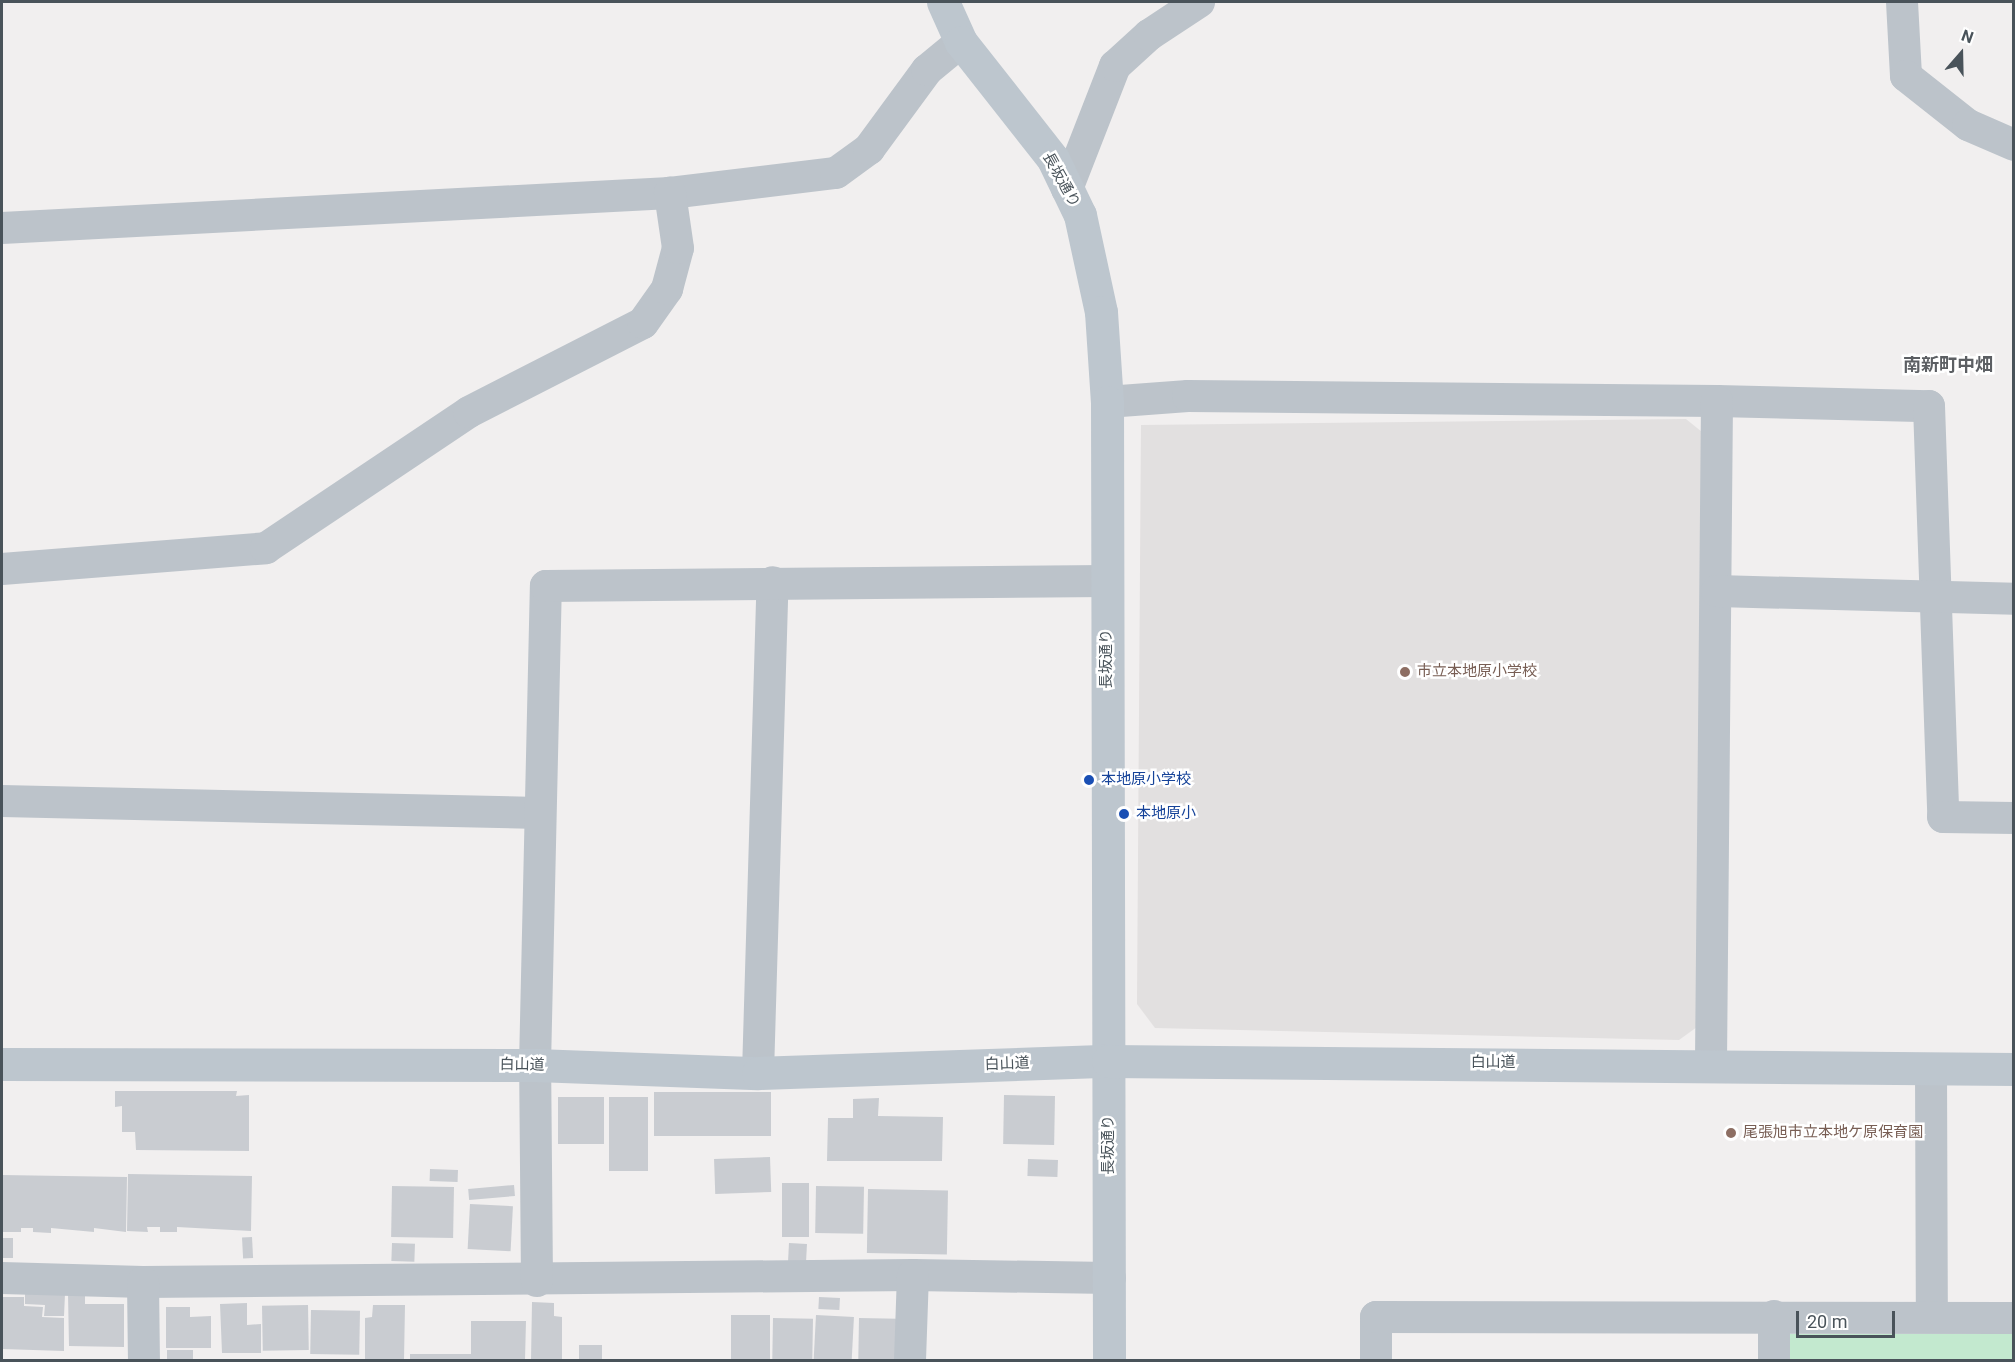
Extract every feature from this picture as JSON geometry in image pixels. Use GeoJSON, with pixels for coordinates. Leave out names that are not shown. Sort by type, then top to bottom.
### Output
{"type":"FeatureCollection","features":[{"type":"Feature","properties":{"kind":"street","name":"長坂通り"},"geometry":{"type":"LineString","coordinates":[[943,2],[961,42],[1053,159],[1080,215],[1101,312],[1107,402],[1109,1360]]}},
{"type":"Feature","properties":{"kind":"street"},"geometry":{"type":"LineString","coordinates":[[1067,189],[1115,66],[1149,35],[1199,2]]}},
{"type":"Feature","properties":{"kind":"street"},"geometry":{"type":"LineString","coordinates":[[1902,2],[1906,76],[1968,125],[2013,145]]}},
{"type":"Feature","properties":{"kind":"street"},"geometry":{"type":"LineString","coordinates":[[2,228],[670,193],[836,173],[869,149],[927,70],[961,42]]}},
{"type":"Feature","properties":{"kind":"street"},"geometry":{"type":"LineString","coordinates":[[2,569],[266,548],[469,412],[643,323],[666,290],[678,248],[670,193]]}},
{"type":"Feature","properties":{"kind":"street"},"geometry":{"type":"LineString","coordinates":[[1107,402],[1188,396],[1717,401],[1929,406],[1943,818],[2013,818]]}},
{"type":"Feature","properties":{"kind":"street"},"geometry":{"type":"LineString","coordinates":[[1711,1065],[1718,591],[1717,401]]}},
{"type":"Feature","properties":{"kind":"street"},"geometry":{"type":"LineString","coordinates":[[537,1281],[535,1065],[546,586],[772,582],[1107,581]]}},
{"type":"Feature","properties":{"kind":"street"},"geometry":{"type":"LineString","coordinates":[[758,1073],[772,582]]}},
{"type":"Feature","properties":{"kind":"street"},"geometry":{"type":"LineString","coordinates":[[1718,591],[1936,600],[2013,599]]}},
{"type":"Feature","properties":{"kind":"street"},"geometry":{"type":"LineString","coordinates":[[2,801],[539,813]]}},
{"type":"Feature","properties":{"kind":"street","name":"白山道"},"geometry":{"type":"LineString","coordinates":[[2,1065],[535,1065],[758,1073],[1108,1061],[2013,1069]]}},
{"type":"Feature","properties":{"kind":"street"},"geometry":{"type":"LineString","coordinates":[[1931,1069],[1932,1315]]}},
{"type":"Feature","properties":{"kind":"street"},"geometry":{"type":"LineString","coordinates":[[910,1360],[913,1275]]}},
{"type":"Feature","properties":{"kind":"street"},"geometry":{"type":"LineString","coordinates":[[2,1278],[143,1282],[537,1281],[913,1275],[1110,1278]]}},
{"type":"Feature","properties":{"kind":"street"},"geometry":{"type":"LineString","coordinates":[[143,1282],[144,1360]]}},
{"type":"Feature","properties":{"kind":"street"},"geometry":{"type":"LineString","coordinates":[[1376,1360],[1376,1317],[1932,1315],[2013,1318]]}},
{"type":"Feature","properties":{"kind":"street"},"geometry":{"type":"LineString","coordinates":[[1774,1316],[1774,1360]]}},
{"type":"Feature","properties":{"kind":"shaded area"},"geometry":{"type":"Polygon","coordinates":[[[1686,419],[1702,432],[1697,1027],[1679,1040],[1155,1028],[1137,1004],[1141,425],[1686,419]]]}},
{"type":"Feature","properties":{"kind":"green space"},"geometry":{"type":"Polygon","coordinates":[[[1788,1334],[2013,1334],[2013,1360],[1788,1360],[1788,1334]]]}},
{"type":"Feature","properties":{"kind":"building"},"geometry":{"type":"Polygon","coordinates":[[[115,1091],[237,1091],[236,1096],[249,1095],[249,1151],[136,1150],[135,1132],[122,1132],[122,1106],[115,1107],[115,1091]]]}},
{"type":"Feature","properties":{"kind":"building"},"geometry":{"type":"Polygon","coordinates":[[[654,1092],[771,1092],[771,1136],[654,1136],[654,1092]]]}},
{"type":"Feature","properties":{"kind":"building"},"geometry":{"type":"Polygon","coordinates":[[[1004,1095],[1055,1096],[1054,1145],[1003,1144],[1004,1095]]]}},
{"type":"Feature","properties":{"kind":"building"},"geometry":{"type":"Polygon","coordinates":[[[558,1097],[604,1097],[604,1144],[558,1144],[558,1097]]]}},
{"type":"Feature","properties":{"kind":"building"},"geometry":{"type":"Polygon","coordinates":[[[609,1097],[648,1097],[648,1171],[609,1171],[609,1097]]]}},
{"type":"Feature","properties":{"kind":"building"},"geometry":{"type":"Polygon","coordinates":[[[879,1098],[878,1116],[943,1117],[942,1161],[827,1161],[828,1118],[853,1118],[853,1099],[879,1098]]]}},
{"type":"Feature","properties":{"kind":"building"},"geometry":{"type":"Polygon","coordinates":[[[770,1157],[771,1192],[715,1194],[714,1159],[770,1157]]]}},
{"type":"Feature","properties":{"kind":"building"},"geometry":{"type":"Polygon","coordinates":[[[1028,1159],[1058,1160],[1057,1177],[1027,1176],[1028,1159]]]}},
{"type":"Feature","properties":{"kind":"building"},"geometry":{"type":"Polygon","coordinates":[[[430,1169],[458,1170],[458,1182],[430,1181],[430,1169]]]}},
{"type":"Feature","properties":{"kind":"building"},"geometry":{"type":"Polygon","coordinates":[[[128,1174],[252,1176],[251,1231],[177,1227],[177,1232],[160,1232],[160,1227],[147,1227],[148,1232],[127,1231],[128,1174]]]}},
{"type":"Feature","properties":{"kind":"building"},"geometry":{"type":"Polygon","coordinates":[[[2,1175],[127,1177],[126,1232],[94,1228],[94,1232],[51,1228],[51,1233],[33,1232],[33,1228],[21,1228],[21,1232],[2,1232],[2,1175]]]}},
{"type":"Feature","properties":{"kind":"building"},"geometry":{"type":"Polygon","coordinates":[[[782,1183],[809,1183],[809,1237],[782,1237],[782,1183]]]}},
{"type":"Feature","properties":{"kind":"building"},"geometry":{"type":"Polygon","coordinates":[[[514,1185],[515,1196],[469,1200],[468,1189],[514,1185]]]}},
{"type":"Feature","properties":{"kind":"building"},"geometry":{"type":"Polygon","coordinates":[[[392,1186],[454,1187],[453,1238],[391,1237],[392,1186]]]}},
{"type":"Feature","properties":{"kind":"building"},"geometry":{"type":"Polygon","coordinates":[[[816,1186],[864,1187],[863,1234],[815,1233],[816,1186]]]}},
{"type":"Feature","properties":{"kind":"building"},"geometry":{"type":"Polygon","coordinates":[[[868,1189],[948,1190],[947,1254],[867,1253],[868,1189]]]}},
{"type":"Feature","properties":{"kind":"building"},"geometry":{"type":"Polygon","coordinates":[[[470,1204],[513,1206],[511,1251],[468,1249],[470,1204]]]}},
{"type":"Feature","properties":{"kind":"building"},"geometry":{"type":"Polygon","coordinates":[[[252,1237],[253,1258],[243,1258],[242,1238],[252,1237]]]}},
{"type":"Feature","properties":{"kind":"building"},"geometry":{"type":"Polygon","coordinates":[[[3,1238],[13,1238],[13,1258],[3,1258],[3,1238]]]}},
{"type":"Feature","properties":{"kind":"building"},"geometry":{"type":"Polygon","coordinates":[[[392,1243],[415,1244],[414,1262],[391,1261],[392,1243]]]}},
{"type":"Feature","properties":{"kind":"building"},"geometry":{"type":"Polygon","coordinates":[[[789,1243],[807,1244],[806,1263],[788,1262],[789,1243]]]}},
{"type":"Feature","properties":{"kind":"building"},"geometry":{"type":"Polygon","coordinates":[[[25,1292],[65,1294],[64,1316],[44,1316],[45,1305],[25,1304],[25,1292]]]}},
{"type":"Feature","properties":{"kind":"building"},"geometry":{"type":"Polygon","coordinates":[[[68,1294],[85,1294],[85,1304],[124,1304],[124,1347],[69,1346],[68,1294]]]}},
{"type":"Feature","properties":{"kind":"building"},"geometry":{"type":"Polygon","coordinates":[[[2,1297],[24,1297],[24,1306],[43,1307],[42,1317],[64,1318],[64,1351],[2,1349],[2,1297]]]}},
{"type":"Feature","properties":{"kind":"building"},"geometry":{"type":"Polygon","coordinates":[[[819,1297],[840,1298],[839,1310],[818,1309],[819,1297]]]}},
{"type":"Feature","properties":{"kind":"building"},"geometry":{"type":"Polygon","coordinates":[[[532,1302],[554,1303],[554,1316],[562,1317],[562,1360],[531,1360],[532,1302]]]}},
{"type":"Feature","properties":{"kind":"building"},"geometry":{"type":"Polygon","coordinates":[[[247,1303],[247,1325],[261,1324],[261,1353],[222,1353],[220,1304],[247,1303]]]}},
{"type":"Feature","properties":{"kind":"building"},"geometry":{"type":"Polygon","coordinates":[[[308,1305],[309,1350],[263,1351],[262,1306],[308,1305]]]}},
{"type":"Feature","properties":{"kind":"building"},"geometry":{"type":"Polygon","coordinates":[[[373,1305],[405,1305],[404,1360],[365,1360],[365,1318],[372,1317],[373,1305]]]}},
{"type":"Feature","properties":{"kind":"building"},"geometry":{"type":"Polygon","coordinates":[[[166,1307],[190,1307],[190,1317],[211,1316],[211,1348],[166,1348],[166,1307]]]}},
{"type":"Feature","properties":{"kind":"building"},"geometry":{"type":"Polygon","coordinates":[[[311,1310],[360,1311],[359,1355],[310,1354],[311,1310]]]}},
{"type":"Feature","properties":{"kind":"building"},"geometry":{"type":"Polygon","coordinates":[[[731,1315],[770,1315],[770,1360],[731,1360],[731,1315]]]}},
{"type":"Feature","properties":{"kind":"building"},"geometry":{"type":"Polygon","coordinates":[[[816,1315],[854,1317],[852,1360],[814,1360],[816,1315]]]}},
{"type":"Feature","properties":{"kind":"building"},"geometry":{"type":"Polygon","coordinates":[[[773,1318],[813,1319],[812,1360],[772,1360],[773,1318]]]}},
{"type":"Feature","properties":{"kind":"building"},"geometry":{"type":"Polygon","coordinates":[[[859,1318],[898,1319],[897,1360],[858,1360],[859,1318]]]}},
{"type":"Feature","properties":{"kind":"building"},"geometry":{"type":"Polygon","coordinates":[[[471,1321],[526,1321],[525,1360],[410,1360],[410,1354],[471,1354],[471,1321]]]}},
{"type":"Feature","properties":{"kind":"building"},"geometry":{"type":"Polygon","coordinates":[[[579,1345],[602,1345],[602,1360],[579,1360],[579,1345]]]}},
{"type":"Feature","properties":{"kind":"building"},"geometry":{"type":"Polygon","coordinates":[[[167,1350],[193,1350],[193,1360],[167,1360],[167,1350]]]}},
{"type":"Feature","properties":{"kind":"place","name":"市立本地原小学校"},"geometry":{"type":"Point","coordinates":[1405,672]}},
{"type":"Feature","properties":{"kind":"place","name":"本地原小学校"},"geometry":{"type":"Point","coordinates":[1089,780]}},
{"type":"Feature","properties":{"kind":"place","name":"本地原小"},"geometry":{"type":"Point","coordinates":[1124,814]}},
{"type":"Feature","properties":{"kind":"place","name":"尾張旭市立本地ケ原保育園"},"geometry":{"type":"Point","coordinates":[1731,1133]}},
{"type":"Feature","properties":{"kind":"district","name":"南新町中畑"},"geometry":{"type":"Point","coordinates":[1948,365]}}]}
